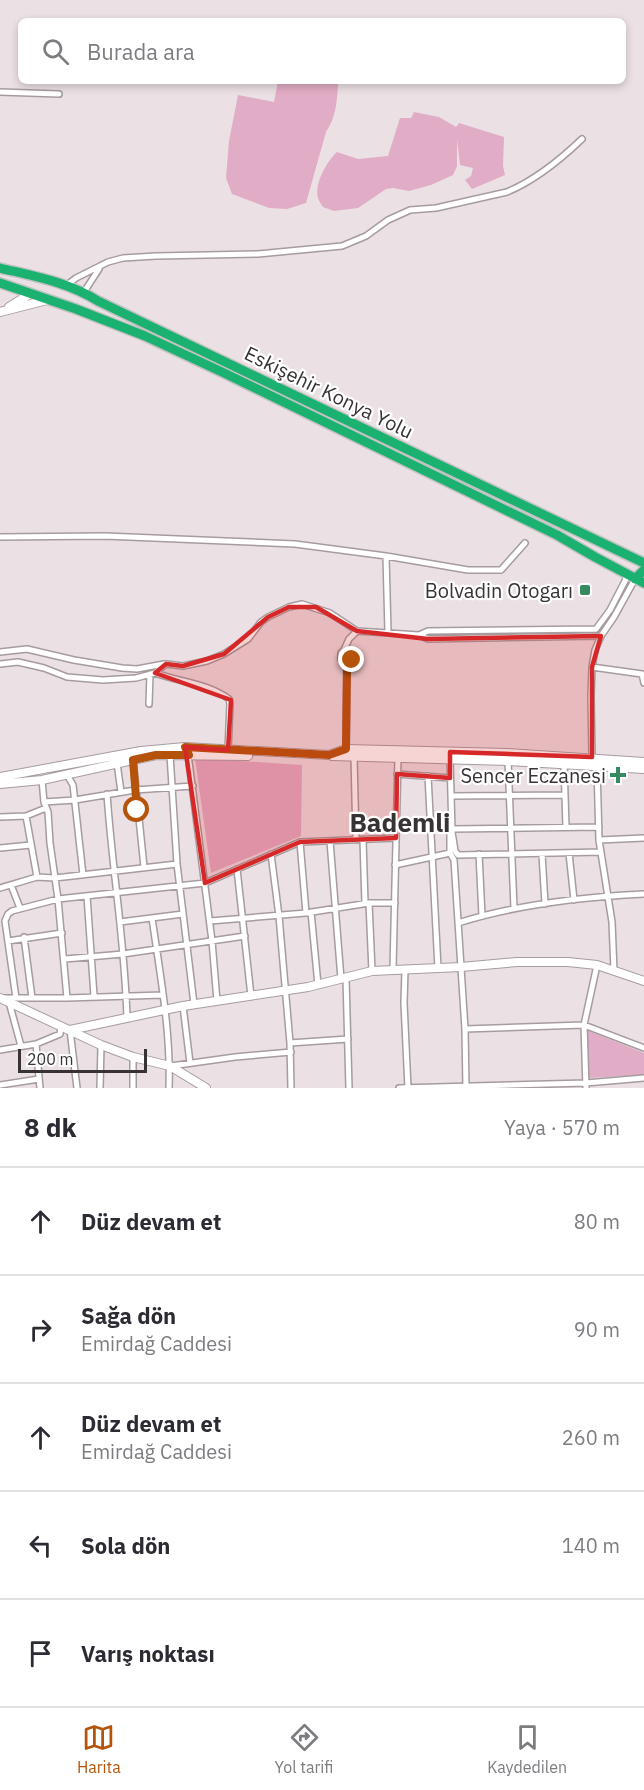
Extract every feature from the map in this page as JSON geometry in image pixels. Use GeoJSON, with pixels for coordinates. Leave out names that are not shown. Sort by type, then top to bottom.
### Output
{"type":"FeatureCollection","features":[{"type":"Feature","properties":{"kind":"highway","name":"Eskişehir Konya Yolu"},"geometry":{"type":"LineString","coordinates":[[0,268],[67,285],[84,292],[98,301],[641,561]]}},
{"type":"Feature","properties":{"kind":"highway"},"geometry":{"type":"LineString","coordinates":[[0,283],[145,336],[557,535],[640,581],[639,577],[644,570]]}},
{"type":"Feature","properties":{"kind":"highway"},"geometry":{"type":"LineString","coordinates":[[52,301],[67,285]]}},
{"type":"Feature","properties":{"kind":"highway"},"geometry":{"type":"LineString","coordinates":[[76,309],[84,292]]}},
{"type":"Feature","properties":{"kind":"highway"},"geometry":{"type":"LineString","coordinates":[[626,574],[629,562],[641,561]]}},
{"type":"Feature","properties":{"kind":"main road"},"geometry":{"type":"LineString","coordinates":[[2,311],[30,294]]}},
{"type":"Feature","properties":{"kind":"main road"},"geometry":{"type":"LineString","coordinates":[[2,311],[52,301]]}},
{"type":"Feature","properties":{"kind":"main road"},"geometry":{"type":"LineString","coordinates":[[0,777],[141,751],[228,750],[329,755],[346,749],[644,769]]}},
{"type":"Feature","properties":{"kind":"main road"},"geometry":{"type":"LineString","coordinates":[[0,784],[42,780],[156,755],[187,751],[398,758],[450,756],[592,758],[644,762]]}},
{"type":"Feature","properties":{"kind":"main road"},"geometry":{"type":"LineString","coordinates":[[70,1030],[164,1009],[318,986],[372,971],[393,969],[461,967],[517,962],[568,962],[597,965],[644,981]]}},
{"type":"Feature","properties":{"kind":"main road"},"geometry":{"type":"LineString","coordinates":[[0,998],[13,1000],[61,1027],[101,1045],[133,1057],[170,1066],[206,1088]]}},
{"type":"Feature","properties":{"kind":"street"},"geometry":{"type":"LineString","coordinates":[[0,92],[59,94]]}},
{"type":"Feature","properties":{"kind":"street"},"geometry":{"type":"LineString","coordinates":[[67,285],[75,278],[108,262],[123,258],[258,254],[342,246],[366,236],[388,220],[410,210],[436,208],[507,192],[551,167],[582,139]]}},
{"type":"Feature","properties":{"kind":"street"},"geometry":{"type":"LineString","coordinates":[[84,292],[100,267]]}},
{"type":"Feature","properties":{"kind":"street"},"geometry":{"type":"LineString","coordinates":[[91,280],[90,288],[98,301]]}},
{"type":"Feature","properties":{"kind":"street"},"geometry":{"type":"LineString","coordinates":[[0,537],[105,536],[295,544],[468,570],[501,570],[525,543]]}},
{"type":"Feature","properties":{"kind":"street"},"geometry":{"type":"LineString","coordinates":[[386,556],[388,632]]}},
{"type":"Feature","properties":{"kind":"street"},"geometry":{"type":"LineString","coordinates":[[596,629],[610,610],[626,579],[626,574]]}},
{"type":"Feature","properties":{"kind":"street"},"geometry":{"type":"LineString","coordinates":[[614,970],[612,922],[599,840],[597,766],[592,758],[592,667],[595,650],[601,636],[640,581]]}},
{"type":"Feature","properties":{"kind":"street"},"geometry":{"type":"LineString","coordinates":[[0,652],[27,649],[122,668],[137,669],[166,664],[183,666],[207,662],[224,654],[248,639],[261,622],[268,617],[289,607],[302,604],[330,613],[357,631],[419,635],[428,639],[601,636]]}},
{"type":"Feature","properties":{"kind":"street"},"geometry":{"type":"LineString","coordinates":[[419,635],[428,631],[596,629]]}},
{"type":"Feature","properties":{"kind":"street"},"geometry":{"type":"LineString","coordinates":[[596,629],[601,636]]}},
{"type":"Feature","properties":{"kind":"street"},"geometry":{"type":"LineString","coordinates":[[347,664],[340,659],[341,653],[357,631]]}},
{"type":"Feature","properties":{"kind":"street"},"geometry":{"type":"LineString","coordinates":[[344,650],[352,656],[352,660],[347,664]]}},
{"type":"Feature","properties":{"kind":"street"},"geometry":{"type":"LineString","coordinates":[[0,664],[18,662],[44,668],[67,677],[124,680],[153,674],[166,664]]}},
{"type":"Feature","properties":{"kind":"street"},"geometry":{"type":"LineString","coordinates":[[346,749],[347,664]]}},
{"type":"Feature","properties":{"kind":"street"},"geometry":{"type":"LineString","coordinates":[[592,667],[642,674],[644,683]]}},
{"type":"Feature","properties":{"kind":"street"},"geometry":{"type":"LineString","coordinates":[[149,705],[153,674]]}},
{"type":"Feature","properties":{"kind":"street"},"geometry":{"type":"LineString","coordinates":[[153,674],[193,683],[221,693],[229,699],[228,750]]}},
{"type":"Feature","properties":{"kind":"street"},"geometry":{"type":"LineString","coordinates":[[187,751],[210,921],[217,1000]]}},
{"type":"Feature","properties":{"kind":"street"},"geometry":{"type":"LineString","coordinates":[[170,755],[177,864],[194,1004]]}},
{"type":"Feature","properties":{"kind":"street"},"geometry":{"type":"LineString","coordinates":[[354,756],[359,840],[372,971]]}},
{"type":"Feature","properties":{"kind":"street"},"geometry":{"type":"LineString","coordinates":[[450,756],[453,831],[455,851],[458,855],[601,852]]}},
{"type":"Feature","properties":{"kind":"street"},"geometry":{"type":"LineString","coordinates":[[393,969],[398,758]]}},
{"type":"Feature","properties":{"kind":"street"},"geometry":{"type":"LineString","coordinates":[[133,760],[144,867]]}},
{"type":"Feature","properties":{"kind":"street"},"geometry":{"type":"LineString","coordinates":[[508,761],[514,908]]}},
{"type":"Feature","properties":{"kind":"street"},"geometry":{"type":"LineString","coordinates":[[117,764],[121,792]]}},
{"type":"Feature","properties":{"kind":"street"},"geometry":{"type":"LineString","coordinates":[[564,764],[566,827]]}},
{"type":"Feature","properties":{"kind":"street"},"geometry":{"type":"LineString","coordinates":[[397,774],[450,778]]}},
{"type":"Feature","properties":{"kind":"street"},"geometry":{"type":"LineString","coordinates":[[66,775],[73,785],[83,875]]}},
{"type":"Feature","properties":{"kind":"street"},"geometry":{"type":"LineString","coordinates":[[428,776],[438,968]]}},
{"type":"Feature","properties":{"kind":"street"},"geometry":{"type":"LineString","coordinates":[[42,780],[56,878],[67,998]]}},
{"type":"Feature","properties":{"kind":"street"},"geometry":{"type":"LineString","coordinates":[[0,817],[26,816],[45,805],[107,794],[193,786]]}},
{"type":"Feature","properties":{"kind":"street"},"geometry":{"type":"LineString","coordinates":[[107,794],[127,1018]]}},
{"type":"Feature","properties":{"kind":"street"},"geometry":{"type":"LineString","coordinates":[[451,796],[565,795]]}},
{"type":"Feature","properties":{"kind":"street"},"geometry":{"type":"LineString","coordinates":[[26,816],[37,877]]}},
{"type":"Feature","properties":{"kind":"street"},"geometry":{"type":"LineString","coordinates":[[453,831],[511,827],[598,827]]}},
{"type":"Feature","properties":{"kind":"street"},"geometry":{"type":"LineString","coordinates":[[453,831],[450,834],[450,853],[454,860],[465,1029],[466,1087]]}},
{"type":"Feature","properties":{"kind":"street"},"geometry":{"type":"LineString","coordinates":[[21,1046],[13,1000],[5,921],[12,910],[58,899],[205,883],[300,842],[396,838]]}},
{"type":"Feature","properties":{"kind":"street"},"geometry":{"type":"LineString","coordinates":[[599,840],[644,838]]}},
{"type":"Feature","properties":{"kind":"street"},"geometry":{"type":"LineString","coordinates":[[330,841],[344,978],[349,1088]]}},
{"type":"Feature","properties":{"kind":"street"},"geometry":{"type":"LineString","coordinates":[[300,842],[318,986]]}},
{"type":"Feature","properties":{"kind":"street"},"geometry":{"type":"LineString","coordinates":[[0,848],[31,845]]}},
{"type":"Feature","properties":{"kind":"street"},"geometry":{"type":"LineString","coordinates":[[395,865],[450,853]]}},
{"type":"Feature","properties":{"kind":"street"},"geometry":{"type":"LineString","coordinates":[[569,853],[574,900]]}},
{"type":"Feature","properties":{"kind":"street"},"geometry":{"type":"LineString","coordinates":[[270,854],[279,916],[291,1052],[291,1088]]}},
{"type":"Feature","properties":{"kind":"street"},"geometry":{"type":"LineString","coordinates":[[479,854],[482,916]]}},
{"type":"Feature","properties":{"kind":"street"},"geometry":{"type":"LineString","coordinates":[[542,854],[545,904]]}},
{"type":"Feature","properties":{"kind":"street"},"geometry":{"type":"LineString","coordinates":[[0,888],[37,877],[56,878],[177,864]]}},
{"type":"Feature","properties":{"kind":"street"},"geometry":{"type":"LineString","coordinates":[[237,869],[251,996]]}},
{"type":"Feature","properties":{"kind":"street"},"geometry":{"type":"LineString","coordinates":[[11,885],[20,908]]}},
{"type":"Feature","properties":{"kind":"street"},"geometry":{"type":"LineString","coordinates":[[458,923],[514,908],[608,896],[644,894]]}},
{"type":"Feature","properties":{"kind":"street"},"geometry":{"type":"LineString","coordinates":[[87,896],[94,996]]}},
{"type":"Feature","properties":{"kind":"street"},"geometry":{"type":"LineString","coordinates":[[210,921],[309,913],[367,903],[395,903]]}},
{"type":"Feature","properties":{"kind":"street"},"geometry":{"type":"LineString","coordinates":[[120,922],[183,914]]}},
{"type":"Feature","properties":{"kind":"street"},"geometry":{"type":"LineString","coordinates":[[152,918],[163,995],[170,1066],[169,1088]]}},
{"type":"Feature","properties":{"kind":"street"},"geometry":{"type":"LineString","coordinates":[[8,940],[62,933]]}},
{"type":"Feature","properties":{"kind":"street"},"geometry":{"type":"LineString","coordinates":[[65,959],[123,954],[245,936]]}},
{"type":"Feature","properties":{"kind":"street"},"geometry":{"type":"LineString","coordinates":[[24,937],[32,998]]}},
{"type":"Feature","properties":{"kind":"street"},"geometry":{"type":"LineString","coordinates":[[586,1085],[585,1025],[597,965]]}},
{"type":"Feature","properties":{"kind":"street"},"geometry":{"type":"LineString","coordinates":[[405,970],[408,1088]]}},
{"type":"Feature","properties":{"kind":"street"},"geometry":{"type":"LineString","coordinates":[[13,1000],[163,995]]}},
{"type":"Feature","properties":{"kind":"street"},"geometry":{"type":"LineString","coordinates":[[183,1006],[190,1063]]}},
{"type":"Feature","properties":{"kind":"street"},"geometry":{"type":"LineString","coordinates":[[465,1029],[585,1025],[644,1048]]}},
{"type":"Feature","properties":{"kind":"street"},"geometry":{"type":"LineString","coordinates":[[0,1050],[36,1044],[60,1034],[61,1027]]}},
{"type":"Feature","properties":{"kind":"street"},"geometry":{"type":"LineString","coordinates":[[70,1030],[77,1088]]}},
{"type":"Feature","properties":{"kind":"street"},"geometry":{"type":"LineString","coordinates":[[290,1043],[348,1039]]}},
{"type":"Feature","properties":{"kind":"street"},"geometry":{"type":"LineString","coordinates":[[36,1044],[40,1088]]}},
{"type":"Feature","properties":{"kind":"street"},"geometry":{"type":"LineString","coordinates":[[100,1088],[101,1045]]}},
{"type":"Feature","properties":{"kind":"street"},"geometry":{"type":"LineString","coordinates":[[170,1066],[291,1052]]}},
{"type":"Feature","properties":{"kind":"street"},"geometry":{"type":"LineString","coordinates":[[133,1057],[133,1088]]}},
{"type":"Feature","properties":{"kind":"street"},"geometry":{"type":"LineString","coordinates":[[0,1085],[39,1078]]}},
{"type":"Feature","properties":{"kind":"street"},"geometry":{"type":"LineString","coordinates":[[399,1088],[586,1085],[644,1078]]}},
{"type":"Feature","properties":{"kind":"highlighted area"},"geometry":{"type":"Polygon","coordinates":[[[289,607],[316,607],[357,631],[428,639],[601,636],[592,667],[592,757],[450,752],[450,778],[397,774],[396,838],[300,842],[205,883],[185,747],[228,750],[231,700],[155,673],[166,664],[183,666],[224,654],[268,617],[289,607]]]}},
{"type":"Feature","properties":{"kind":"shaded area"},"geometry":{"type":"Polygon","coordinates":[[[277,84],[338,84],[334,115],[326,132],[306,203],[287,209],[269,208],[232,194],[226,178],[229,141],[238,95],[274,102],[277,84]]]}},
{"type":"Feature","properties":{"kind":"shaded area"},"geometry":{"type":"Polygon","coordinates":[[[414,112],[439,117],[456,127],[459,123],[504,137],[505,175],[472,189],[465,180],[471,176],[473,168],[460,165],[457,139],[457,166],[453,175],[431,185],[409,191],[386,189],[358,208],[334,211],[323,207],[318,198],[318,186],[322,173],[333,156],[337,152],[358,159],[388,156],[400,118],[411,118],[414,112]]]}},
{"type":"Feature","properties":{"kind":"shaded area"},"geometry":{"type":"Polygon","coordinates":[[[195,758],[302,765],[301,836],[211,873],[195,758]]]}},
{"type":"Feature","properties":{"kind":"shaded area"},"geometry":{"type":"Polygon","coordinates":[[[586,1030],[644,1053],[644,1075],[589,1078],[586,1030]]]}},
{"type":"Feature","properties":{"kind":"place","name":"Bolvadin Otogarı"},"geometry":{"type":"Point","coordinates":[585,590]}},
{"type":"Feature","properties":{"kind":"place","name":"Sencer Eczanesi"},"geometry":{"type":"Point","coordinates":[618,775]}},
{"type":"Feature","properties":{"kind":"district","name":"Bademli"},"geometry":{"type":"Point","coordinates":[400,822]}},
{"type":"Feature","properties":{"kind":"route"},"geometry":{"type":"LineString","coordinates":[[137,810],[133,760],[156,755],[189,755],[185,747],[329,755],[346,749],[347,664],[352,660]]}}]}
